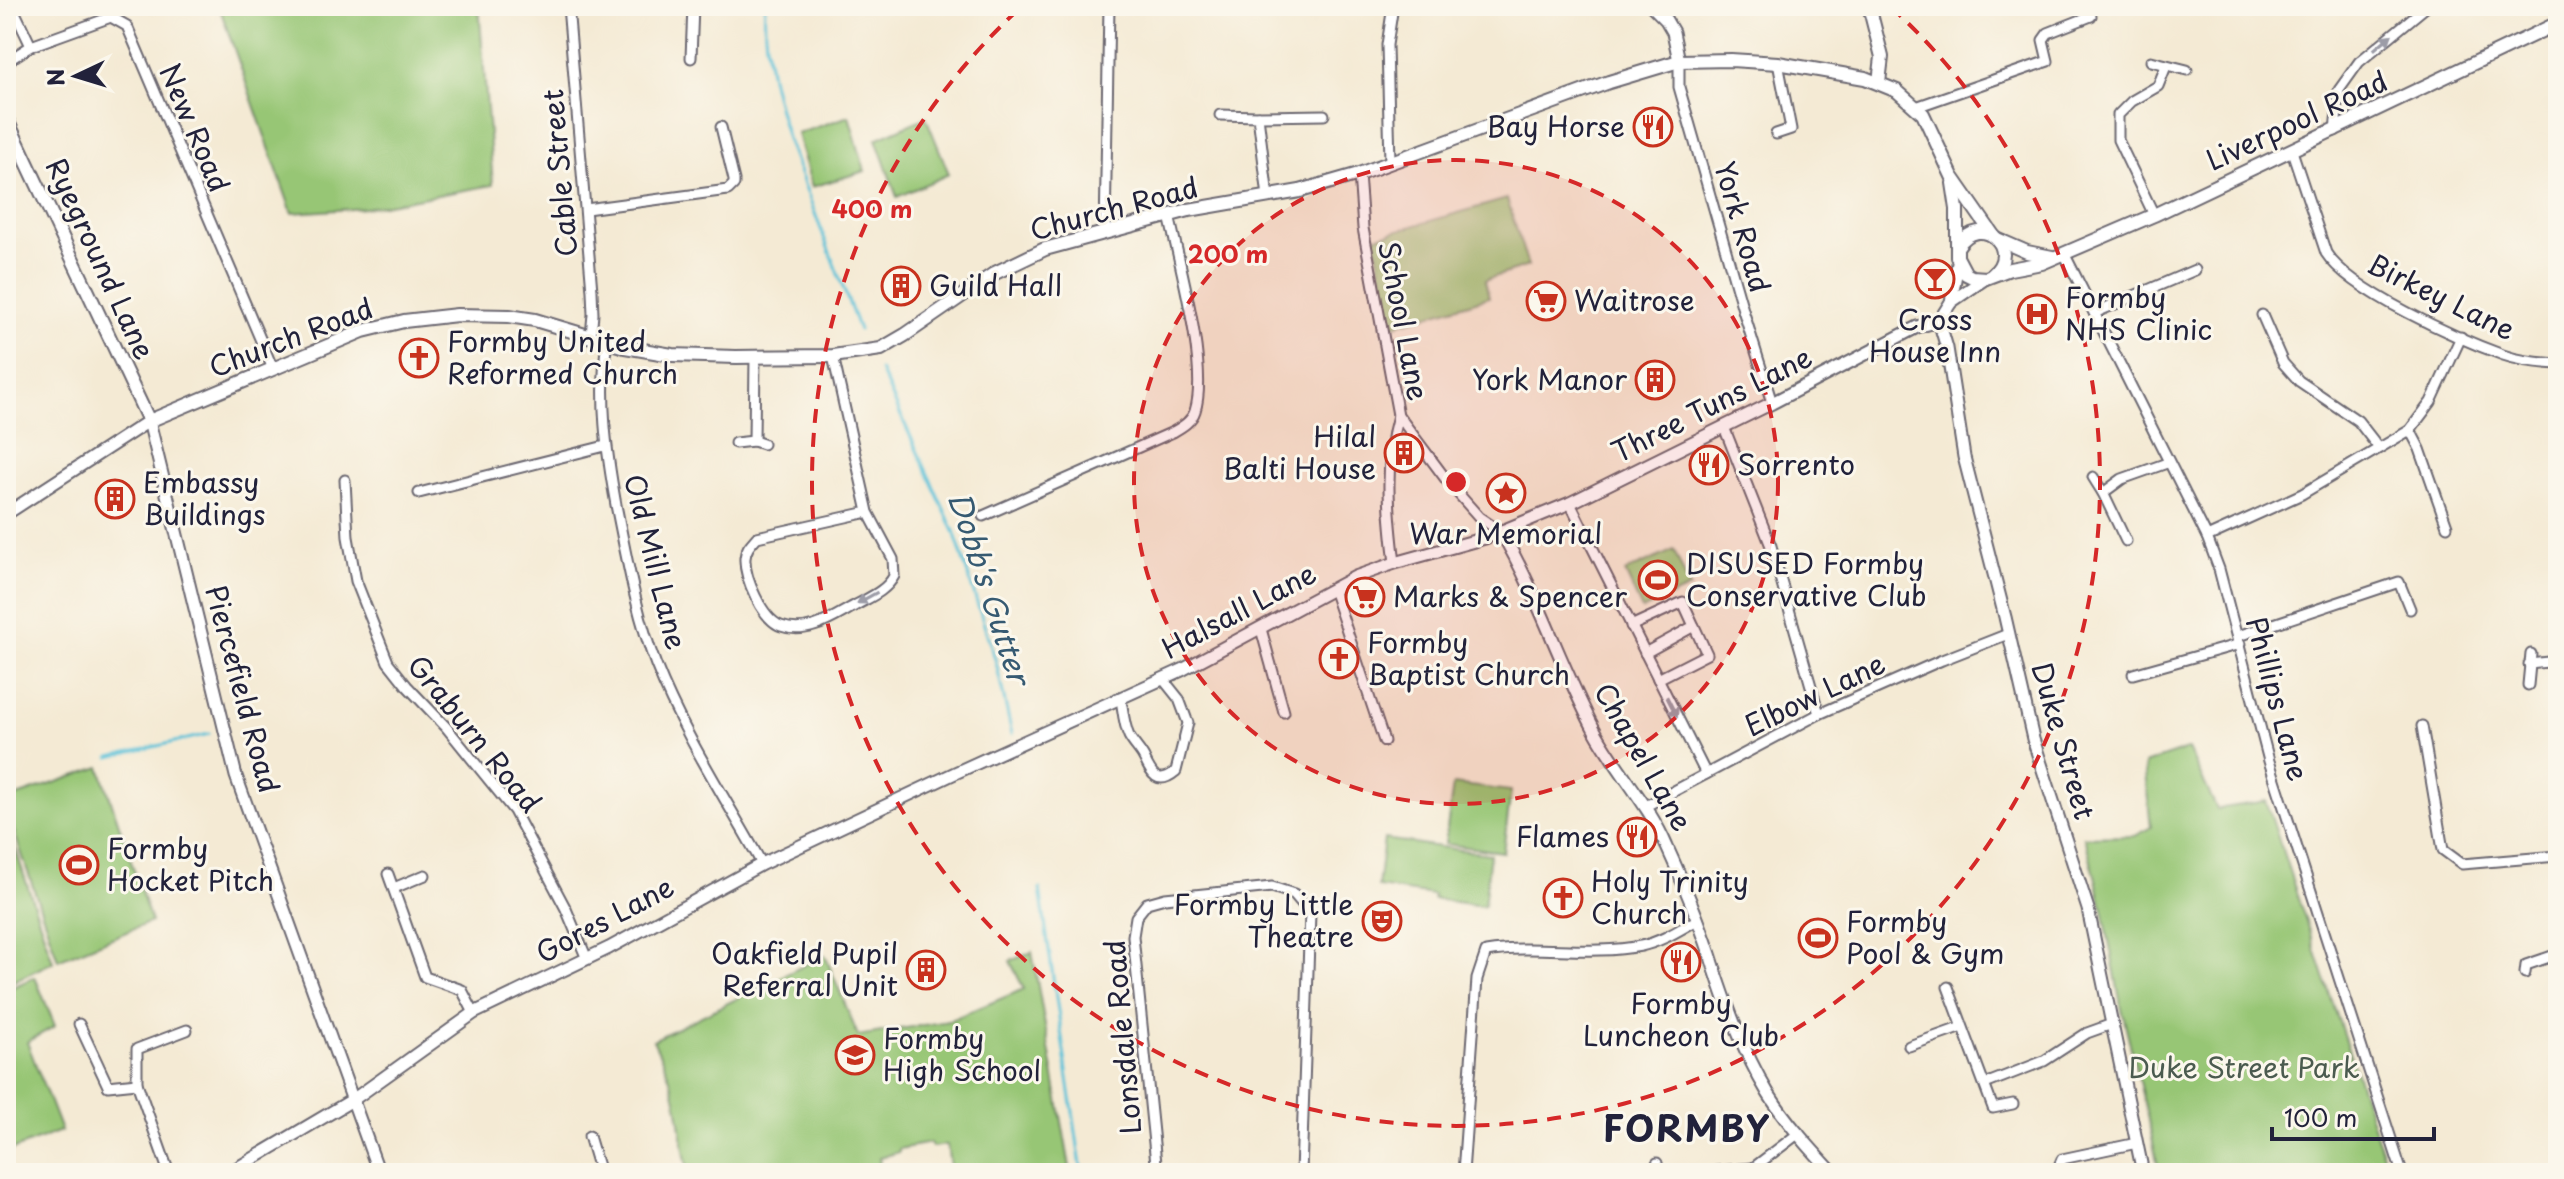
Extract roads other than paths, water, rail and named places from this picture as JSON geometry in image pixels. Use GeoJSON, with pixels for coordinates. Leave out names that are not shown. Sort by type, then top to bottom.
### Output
{"type":"FeatureCollection","features":[{"type":"Feature","properties":{"kind":"main road"},"geometry":{"type":"LineString","coordinates":[[1869,6],[1882,57],[1879,82],[1897,91],[1923,114],[1952,176],[2001,244],[2001,265],[1989,276],[1972,277],[1958,263],[1957,209],[1952,176]]}},
{"type":"Feature","properties":{"kind":"main road","name":"Liverpool Road"},"geometry":{"type":"LineString","coordinates":[[1989,276],[2042,263],[2154,215],[2558,23]]}},
{"type":"Feature","properties":{"kind":"main road","name":"Church Road"},"geometry":{"type":"LineString","coordinates":[[149,421],[363,331],[404,321],[457,315],[509,316],[562,326],[648,352],[755,357],[833,356],[881,349],[1009,265],[1045,249],[1169,215],[1316,187],[1609,82],[1679,61],[1778,63],[1879,82]]}},
{"type":"Feature","properties":{"kind":"main road","name":"Ryeground Lane"},"geometry":{"type":"LineString","coordinates":[[6,118],[149,421]]}},
{"type":"Feature","properties":{"kind":"main road"},"geometry":{"type":"LineString","coordinates":[[1958,246],[1973,232],[1987,232],[2027,252],[2060,256]]}},
{"type":"Feature","properties":{"kind":"street"},"geometry":{"type":"LineString","coordinates":[[12,6],[31,46]]}},
{"type":"Feature","properties":{"kind":"street","name":"Cable Street"},"geometry":{"type":"LineString","coordinates":[[568,6],[586,209],[593,314],[591,336]]}},
{"type":"Feature","properties":{"kind":"street"},"geometry":{"type":"LineString","coordinates":[[691,58],[693,6]]}},
{"type":"Feature","properties":{"kind":"street"},"geometry":{"type":"LineString","coordinates":[[1105,232],[1109,6]]}},
{"type":"Feature","properties":{"kind":"street"},"geometry":{"type":"LineString","coordinates":[[1390,162],[1387,45],[1393,6]]}},
{"type":"Feature","properties":{"kind":"street"},"geometry":{"type":"LineString","coordinates":[[1652,6],[1673,32],[1679,61]]}},
{"type":"Feature","properties":{"kind":"street"},"geometry":{"type":"LineString","coordinates":[[2335,131],[2339,90],[2359,62],[2427,6]]}},
{"type":"Feature","properties":{"kind":"street"},"geometry":{"type":"LineString","coordinates":[[1916,107],[2048,61],[2043,40],[2048,33],[2091,16]]}},
{"type":"Feature","properties":{"kind":"street","name":"New Road"},"geometry":{"type":"LineString","coordinates":[[6,62],[31,46],[111,17],[127,26],[273,369]]}},
{"type":"Feature","properties":{"kind":"street","name":"York Road"},"geometry":{"type":"LineString","coordinates":[[1679,61],[1679,87],[1772,403]]}},
{"type":"Feature","properties":{"kind":"street"},"geometry":{"type":"LineString","coordinates":[[2151,61],[2187,70]]}},
{"type":"Feature","properties":{"kind":"street"},"geometry":{"type":"LineString","coordinates":[[1776,134],[1791,129],[1778,63]]}},
{"type":"Feature","properties":{"kind":"street"},"geometry":{"type":"LineString","coordinates":[[2154,215],[2118,140],[2118,115],[2132,101],[2158,86],[2166,66]]}},
{"type":"Feature","properties":{"kind":"street"},"geometry":{"type":"LineString","coordinates":[[1220,115],[1324,115]]}},
{"type":"Feature","properties":{"kind":"street"},"geometry":{"type":"LineString","coordinates":[[1258,116],[1268,197]]}},
{"type":"Feature","properties":{"kind":"street"},"geometry":{"type":"LineString","coordinates":[[586,209],[728,190],[734,180],[721,127]]}},
{"type":"Feature","properties":{"kind":"street","name":"Birkey Lane"},"geometry":{"type":"LineString","coordinates":[[2292,151],[2320,238],[2333,265],[2364,288],[2461,337],[2505,356],[2558,364]]}},
{"type":"Feature","properties":{"kind":"street","name":"School Lane"},"geometry":{"type":"LineString","coordinates":[[1359,174],[1363,228],[1398,415],[1458,494],[1479,517],[1501,532]]}},
{"type":"Feature","properties":{"kind":"street"},"geometry":{"type":"LineString","coordinates":[[983,516],[1173,432],[1194,415],[1199,393],[1198,367],[1169,215]]}},
{"type":"Feature","properties":{"kind":"street","name":"Phillips Lane"},"geometry":{"type":"LineString","coordinates":[[2060,256],[2094,313],[2207,537],[2219,569],[2269,761],[2402,1173]]}},
{"type":"Feature","properties":{"kind":"street"},"geometry":{"type":"LineString","coordinates":[[1939,321],[1951,302],[1958,263]]}},
{"type":"Feature","properties":{"kind":"street"},"geometry":{"type":"LineString","coordinates":[[2094,313],[2195,270]]}},
{"type":"Feature","properties":{"kind":"street"},"geometry":{"type":"LineString","coordinates":[[1951,302],[1989,276]]}},
{"type":"Feature","properties":{"kind":"street"},"geometry":{"type":"LineString","coordinates":[[2262,315],[2283,363],[2299,381],[2358,421],[2379,448]]}},
{"type":"Feature","properties":{"kind":"street","name":"Three Tuns Lane"},"geometry":{"type":"LineString","coordinates":[[1485,538],[1570,503],[1917,327],[1939,321]]}},
{"type":"Feature","properties":{"kind":"street","name":"Duke Street"},"geometry":{"type":"LineString","coordinates":[[1939,321],[1947,348],[1964,457],[2033,739],[2088,909],[2143,1173]]}},
{"type":"Feature","properties":{"kind":"street"},"geometry":{"type":"LineString","coordinates":[[2207,537],[2302,494],[2410,430],[2431,402],[2461,337]]}},
{"type":"Feature","properties":{"kind":"street","name":"Old Mill Lane"},"geometry":{"type":"LineString","coordinates":[[607,341],[604,365],[605,446],[637,606],[657,666],[695,743],[762,864]]}},
{"type":"Feature","properties":{"kind":"street"},"geometry":{"type":"LineString","coordinates":[[833,356],[868,512],[893,559],[894,576],[884,590],[819,625],[780,626],[768,616],[758,603],[746,568],[745,556],[757,537],[868,512]]}},
{"type":"Feature","properties":{"kind":"street"},"geometry":{"type":"LineString","coordinates":[[735,443],[758,442],[755,357]]}},
{"type":"Feature","properties":{"kind":"street"},"geometry":{"type":"LineString","coordinates":[[1395,563],[1387,480],[1398,415]]}},
{"type":"Feature","properties":{"kind":"street"},"geometry":{"type":"LineString","coordinates":[[6,514],[149,421]]}},
{"type":"Feature","properties":{"kind":"street","name":"Piercefield Road"},"geometry":{"type":"LineString","coordinates":[[149,421],[236,776],[379,1173]]}},
{"type":"Feature","properties":{"kind":"street"},"geometry":{"type":"LineString","coordinates":[[1724,427],[1771,546],[1819,714]]}},
{"type":"Feature","properties":{"kind":"street"},"geometry":{"type":"LineString","coordinates":[[2410,430],[2420,449],[2447,526]]}},
{"type":"Feature","properties":{"kind":"street"},"geometry":{"type":"LineString","coordinates":[[419,493],[605,446]]}},
{"type":"Feature","properties":{"kind":"street"},"geometry":{"type":"LineString","coordinates":[[2103,493],[2122,479],[2167,463]]}},
{"type":"Feature","properties":{"kind":"street"},"geometry":{"type":"LineString","coordinates":[[2093,477],[2126,541]]}},
{"type":"Feature","properties":{"kind":"street","name":"Graburn Road"},"geometry":{"type":"LineString","coordinates":[[345,480],[348,537],[356,581],[388,662],[514,811],[566,909],[587,959]]}},
{"type":"Feature","properties":{"kind":"street"},"geometry":{"type":"LineString","coordinates":[[1570,503],[1706,774]]}},
{"type":"Feature","properties":{"kind":"street","name":"Chapel Lane"},"geometry":{"type":"LineString","coordinates":[[1501,532],[1594,728],[1622,775],[1646,806],[1667,845],[1725,1002],[1749,1057],[1769,1094],[1833,1173]]}},
{"type":"Feature","properties":{"kind":"street","name":"Halsall Lane"},"geometry":{"type":"LineString","coordinates":[[1021,743],[1163,679],[1355,577],[1485,538]]}},
{"type":"Feature","properties":{"kind":"street"},"geometry":{"type":"LineString","coordinates":[[2133,674],[2239,640],[2399,582],[2410,609]]}},
{"type":"Feature","properties":{"kind":"street"},"geometry":{"type":"LineString","coordinates":[[1333,589],[1384,741]]}},
{"type":"Feature","properties":{"kind":"street"},"geometry":{"type":"LineString","coordinates":[[1631,626],[1683,602],[1707,654],[1658,679]]}},
{"type":"Feature","properties":{"kind":"street"},"geometry":{"type":"LineString","coordinates":[[1645,653],[1694,626]]}},
{"type":"Feature","properties":{"kind":"street"},"geometry":{"type":"LineString","coordinates":[[1261,629],[1284,712]]}},
{"type":"Feature","properties":{"kind":"street","name":"Elbow Lane"},"geometry":{"type":"LineString","coordinates":[[1646,806],[1819,714],[2008,634]]}},
{"type":"Feature","properties":{"kind":"street"},"geometry":{"type":"LineString","coordinates":[[2528,685],[2530,659],[2558,661]]}},
{"type":"Feature","properties":{"kind":"street"},"geometry":{"type":"LineString","coordinates":[[1121,699],[1127,731],[1144,758],[1149,773],[1156,777],[1169,776],[1176,771],[1179,751],[1188,728],[1181,704],[1163,679]]}},
{"type":"Feature","properties":{"kind":"street"},"geometry":{"type":"LineString","coordinates":[[2422,726],[2443,850],[2462,864],[2558,856]]}},
{"type":"Feature","properties":{"kind":"street","name":"Gores Lane"},"geometry":{"type":"LineString","coordinates":[[229,1173],[354,1099],[474,1013],[587,959],[762,864],[1021,743]]}},
{"type":"Feature","properties":{"kind":"street"},"geometry":{"type":"LineString","coordinates":[[388,874],[425,977],[462,990],[474,1013]]}},
{"type":"Feature","properties":{"kind":"street"},"geometry":{"type":"LineString","coordinates":[[394,888],[425,875]]}},
{"type":"Feature","properties":{"kind":"street","name":"Lonsdale Road"},"geometry":{"type":"LineString","coordinates":[[1157,1173],[1133,936],[1136,917],[1147,903],[1165,898],[1272,887],[1294,894],[1310,913],[1301,1173]]}},
{"type":"Feature","properties":{"kind":"street"},"geometry":{"type":"LineString","coordinates":[[1463,1173],[1477,979],[1486,952],[1512,948],[1578,951],[1643,946],[1697,920]]}},
{"type":"Feature","properties":{"kind":"street"},"geometry":{"type":"LineString","coordinates":[[2525,973],[2526,965],[2558,954]]}},
{"type":"Feature","properties":{"kind":"street"},"geometry":{"type":"LineString","coordinates":[[1948,987],[1993,1108],[2013,1104]]}},
{"type":"Feature","properties":{"kind":"street"},"geometry":{"type":"LineString","coordinates":[[79,1024],[108,1086],[137,1083]]}},
{"type":"Feature","properties":{"kind":"street"},"geometry":{"type":"LineString","coordinates":[[1985,1084],[2044,1061],[2087,1033],[2112,1024]]}},
{"type":"Feature","properties":{"kind":"street"},"geometry":{"type":"LineString","coordinates":[[1909,1046],[1962,1027]]}},
{"type":"Feature","properties":{"kind":"street"},"geometry":{"type":"LineString","coordinates":[[169,1173],[137,1083],[137,1049],[187,1030]]}},
{"type":"Feature","properties":{"kind":"street"},"geometry":{"type":"LineString","coordinates":[[1697,1173],[1753,1168],[1799,1133]]}},
{"type":"Feature","properties":{"kind":"street"},"geometry":{"type":"LineString","coordinates":[[589,1136],[600,1173]]}},
{"type":"Feature","properties":{"kind":"street"},"geometry":{"type":"LineString","coordinates":[[2056,1173],[2062,1159],[2137,1143]]}},
{"type":"Feature","properties":{"kind":"waterway","name":"Dobb's Gutter"},"geometry":{"type":"LineString","coordinates":[[765,6],[767,57],[787,139],[859,330]]}},
{"type":"Feature","properties":{"kind":"waterway","name":"Dobb's Gutter"},"geometry":{"type":"LineString","coordinates":[[880,370],[954,531],[996,662],[1012,734]]}},
{"type":"Feature","properties":{"kind":"waterway"},"geometry":{"type":"LineString","coordinates":[[110,757],[209,734]]}},
{"type":"Feature","properties":{"kind":"waterway","name":"Dobb's Gutter"},"geometry":{"type":"LineString","coordinates":[[1040,889],[1082,1173]]}},
{"type":"Feature","properties":{"kind":"place","name":"Bay Horse"},"geometry":{"type":"Point","coordinates":[1653,127]}},
{"type":"Feature","properties":{"kind":"place","name":"Cross House Inn"},"geometry":{"type":"Point","coordinates":[1935,279]}},
{"type":"Feature","properties":{"kind":"place","name":"Guild Hall"},"geometry":{"type":"Point","coordinates":[901,286]}},
{"type":"Feature","properties":{"kind":"place","name":"Waitrose"},"geometry":{"type":"Point","coordinates":[1546,301]}},
{"type":"Feature","properties":{"kind":"place","name":"Formby NHS Clinic"},"geometry":{"type":"Point","coordinates":[2037,314]}},
{"type":"Feature","properties":{"kind":"place","name":"Formby United Reformed Church"},"geometry":{"type":"Point","coordinates":[419,358]}},
{"type":"Feature","properties":{"kind":"place","name":"York Manor"},"geometry":{"type":"Point","coordinates":[1655,380]}},
{"type":"Feature","properties":{"kind":"place","name":"Hilal Balti House"},"geometry":{"type":"Point","coordinates":[1404,453]}},
{"type":"Feature","properties":{"kind":"place","name":"Sorrento"},"geometry":{"type":"Point","coordinates":[1709,465]}},
{"type":"Feature","properties":{"kind":"place","name":"War Memorial"},"geometry":{"type":"Point","coordinates":[1506,493]}},
{"type":"Feature","properties":{"kind":"place","name":"Embassy Buildings"},"geometry":{"type":"Point","coordinates":[115,499]}},
{"type":"Feature","properties":{"kind":"place","name":"DISUSED Formby Conservative Club"},"geometry":{"type":"Point","coordinates":[1658,580]}},
{"type":"Feature","properties":{"kind":"place","name":"Marks & Spencer"},"geometry":{"type":"Point","coordinates":[1365,597]}},
{"type":"Feature","properties":{"kind":"place","name":"Formby Baptist Church"},"geometry":{"type":"Point","coordinates":[1339,659]}},
{"type":"Feature","properties":{"kind":"place","name":"Flames"},"geometry":{"type":"Point","coordinates":[1637,837]}},
{"type":"Feature","properties":{"kind":"place","name":"Formby Hocket Pitch"},"geometry":{"type":"Point","coordinates":[79,865]}},
{"type":"Feature","properties":{"kind":"place","name":"Holy Trinity Church"},"geometry":{"type":"Point","coordinates":[1563,898]}},
{"type":"Feature","properties":{"kind":"place","name":"Formby Little Theatre"},"geometry":{"type":"Point","coordinates":[1382,921]}},
{"type":"Feature","properties":{"kind":"place","name":"Formby Pool & Gym"},"geometry":{"type":"Point","coordinates":[1818,938]}},
{"type":"Feature","properties":{"kind":"place","name":"Formby Luncheon Club"},"geometry":{"type":"Point","coordinates":[1681,962]}},
{"type":"Feature","properties":{"kind":"place","name":"Oakfield Pupil Referral Unit"},"geometry":{"type":"Point","coordinates":[926,970]}},
{"type":"Feature","properties":{"kind":"place","name":"Formby High School"},"geometry":{"type":"Point","coordinates":[855,1055]}},
{"type":"Feature","properties":{"kind":"district","name":"FORMBY"},"geometry":{"type":"Point","coordinates":[1687,1129]}},
{"type":"Feature","properties":{"kind":"park label","name":"Duke Street Park"},"geometry":{"type":"Point","coordinates":[2244,1068]}}]}
